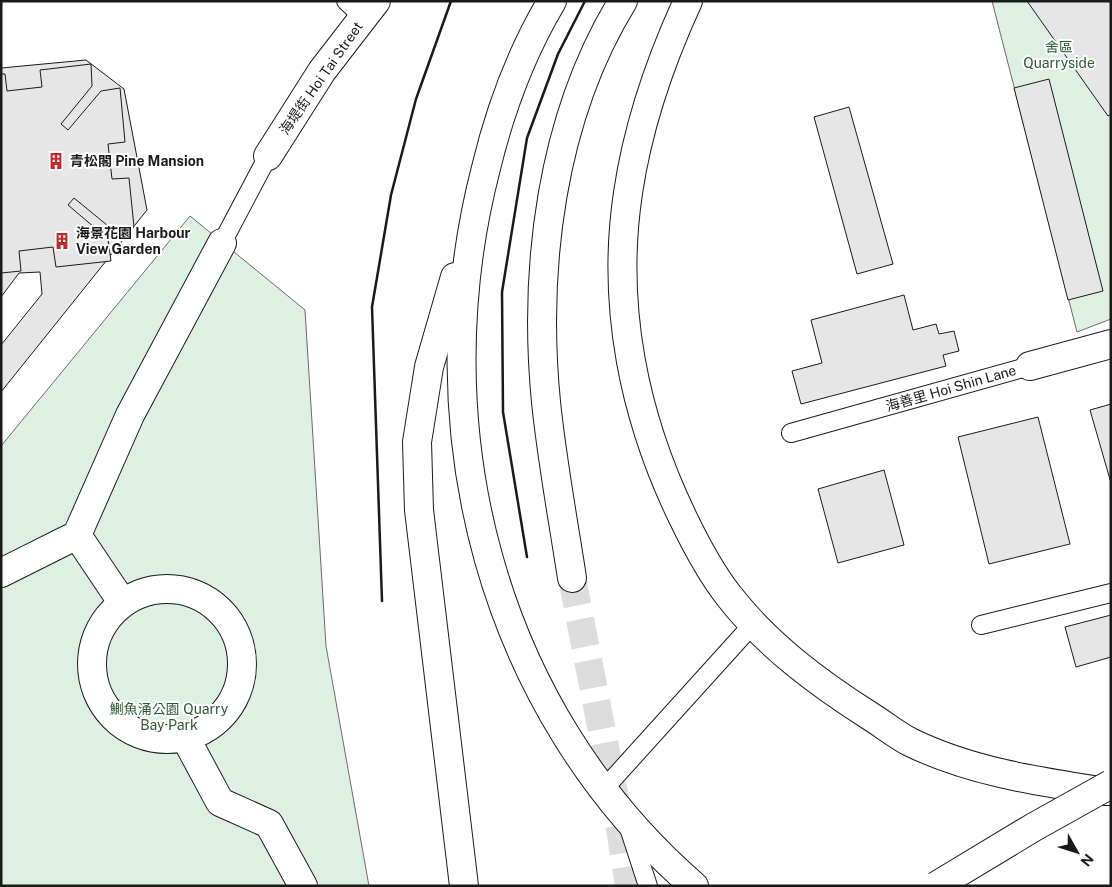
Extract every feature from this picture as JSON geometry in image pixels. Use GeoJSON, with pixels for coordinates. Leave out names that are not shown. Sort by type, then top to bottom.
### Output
{"type":"FeatureCollection","features":[{"type":"Feature","properties":{"kind":"main road"},"geometry":{"type":"LineString","coordinates":[[552,1],[523,57],[504,105],[489,155],[471,234],[462,309],[462,401],[467,459],[479,526],[496,586],[518,644],[544,698],[602,790],[626,820],[662,858],[694,886]]}},
{"type":"Feature","properties":{"kind":"main road"},"geometry":{"type":"LineString","coordinates":[[572,578],[546,401],[542,326],[548,228],[558,164],[570,121],[598,45],[623,1]]}},
{"type":"Feature","properties":{"kind":"main road"},"geometry":{"type":"LineString","coordinates":[[688,1],[662,58],[637,142],[627,195],[623,247],[624,321],[628,356],[636,394],[655,453],[672,496],[712,572],[753,624],[790,658],[835,693],[910,742],[982,769],[1031,780],[1111,791]]}},
{"type":"Feature","properties":{"kind":"main road","name":"海堤街 Hoi Tai Street"},"geometry":{"type":"LineString","coordinates":[[268,156],[362,6]]}},
{"type":"Feature","properties":{"kind":"main road"},"geometry":{"type":"LineString","coordinates":[[464,886],[419,510],[417,442],[431,358],[446,302],[471,234]]}},
{"type":"Feature","properties":{"kind":"main road"},"geometry":{"type":"LineString","coordinates":[[1,573],[77,536],[130,415],[222,243]]}},
{"type":"Feature","properties":{"kind":"main road","name":"海善里 Hoi Shin Lane"},"geometry":{"type":"LineString","coordinates":[[1030,366],[1111,344]]}},
{"type":"Feature","properties":{"kind":"main road"},"geometry":{"type":"LineString","coordinates":[[77,536],[122,602]]}},
{"type":"Feature","properties":{"kind":"main road"},"geometry":{"type":"LineString","coordinates":[[168,587],[192,592],[213,603],[230,621],[240,642],[243,667],[238,691],[226,712],[207,728],[185,737],[159,740],[134,733],[113,718],[98,696],[91,671],[93,645],[104,621],[122,602],[144,591],[168,587]]}},
{"type":"Feature","properties":{"kind":"main road"},"geometry":{"type":"LineString","coordinates":[[185,737],[220,802],[269,824],[303,886]]}},
{"type":"Feature","properties":{"kind":"main road"},"geometry":{"type":"LineString","coordinates":[[936,886],[1034,826],[1111,784]]}},
{"type":"Feature","properties":{"kind":"lane"},"geometry":{"type":"LineString","coordinates":[[222,243],[268,156]]}},
{"type":"Feature","properties":{"kind":"lane","name":"海善里 Hoi Shin Lane"},"geometry":{"type":"LineString","coordinates":[[791,433],[1030,366]]}},
{"type":"Feature","properties":{"kind":"lane"},"geometry":{"type":"LineString","coordinates":[[981,625],[1111,594]]}},
{"type":"Feature","properties":{"kind":"lane"},"geometry":{"type":"LineString","coordinates":[[602,790],[753,624]]}},
{"type":"Feature","properties":{"kind":"lane"},"geometry":{"type":"LineString","coordinates":[[626,820],[648,886]]}},
{"type":"Feature","properties":{"kind":"green space","name":"舍區 Quarryside"},"geometry":{"type":"Polygon","coordinates":[[[992,1],[1111,1],[1111,319],[1077,332],[992,1]]]}},
{"type":"Feature","properties":{"kind":"green space","name":"鰂魚涌公園 Quarry Bay Park"},"geometry":{"type":"Polygon","coordinates":[[[190,216],[305,310],[326,646],[369,886],[1,886],[1,446],[190,216]]]}},
{"type":"Feature","properties":{"kind":"building"},"geometry":{"type":"Polygon","coordinates":[[[1027,1],[1111,1],[1111,114],[1108,116],[1027,1]]]}},
{"type":"Feature","properties":{"kind":"building","name":"海景花園 Harbour View Garden"},"geometry":{"type":"Polygon","coordinates":[[[86,60],[124,89],[147,210],[1,392],[1,345],[42,294],[40,272],[19,273],[1,297],[1,68],[86,60]]]}},
{"type":"Feature","properties":{"kind":"building","name":"海景花園 Harbour View Garden"},"geometry":{"type":"Polygon","coordinates":[[[91,64],[92,86],[61,124],[68,130],[101,91],[120,88],[125,142],[108,144],[112,179],[129,178],[134,227],[113,230],[74,198],[68,205],[108,239],[111,261],[56,267],[53,247],[19,251],[21,271],[1,273],[1,74],[5,74],[7,91],[42,87],[40,70],[91,64]]]}},
{"type":"Feature","properties":{"kind":"building"},"geometry":{"type":"Polygon","coordinates":[[[1049,79],[1103,291],[1068,300],[1014,88],[1049,79]]]}},
{"type":"Feature","properties":{"kind":"building"},"geometry":{"type":"Polygon","coordinates":[[[849,107],[893,264],[857,274],[814,117],[849,107]]]}},
{"type":"Feature","properties":{"kind":"building"},"geometry":{"type":"Polygon","coordinates":[[[904,295],[913,330],[936,324],[939,334],[954,331],[959,351],[943,355],[946,366],[801,404],[792,371],[822,363],[811,320],[904,295]]]}},
{"type":"Feature","properties":{"kind":"building"},"geometry":{"type":"Polygon","coordinates":[[[1111,404],[1111,483],[1090,410],[1111,404]]]}},
{"type":"Feature","properties":{"kind":"building"},"geometry":{"type":"Polygon","coordinates":[[[1038,417],[1070,544],[989,564],[958,437],[1038,417]]]}},
{"type":"Feature","properties":{"kind":"building"},"geometry":{"type":"Polygon","coordinates":[[[884,470],[904,545],[838,563],[818,489],[884,470]]]}},
{"type":"Feature","properties":{"kind":"building"},"geometry":{"type":"Polygon","coordinates":[[[1111,615],[1111,657],[1076,667],[1065,627],[1111,615]]]}},
{"type":"Feature","properties":{"kind":"tunnel"},"geometry":{"type":"LineString","coordinates":[[572,578],[616,803],[629,886]]}},
{"type":"Feature","properties":{"kind":"wall"},"geometry":{"type":"LineString","coordinates":[[382,601],[372,307],[391,195],[416,99],[451,1]]}},
{"type":"Feature","properties":{"kind":"wall"},"geometry":{"type":"LineString","coordinates":[[527,557],[503,412],[502,292],[527,138],[558,54],[585,1]]}},
{"type":"Feature","properties":{"kind":"place","name":"青松閣 Pine Mansion"},"geometry":{"type":"Point","coordinates":[56,161]}},
{"type":"Feature","properties":{"kind":"place","name":"海景花園 Harbour View Garden"},"geometry":{"type":"Point","coordinates":[62,241]}}]}
